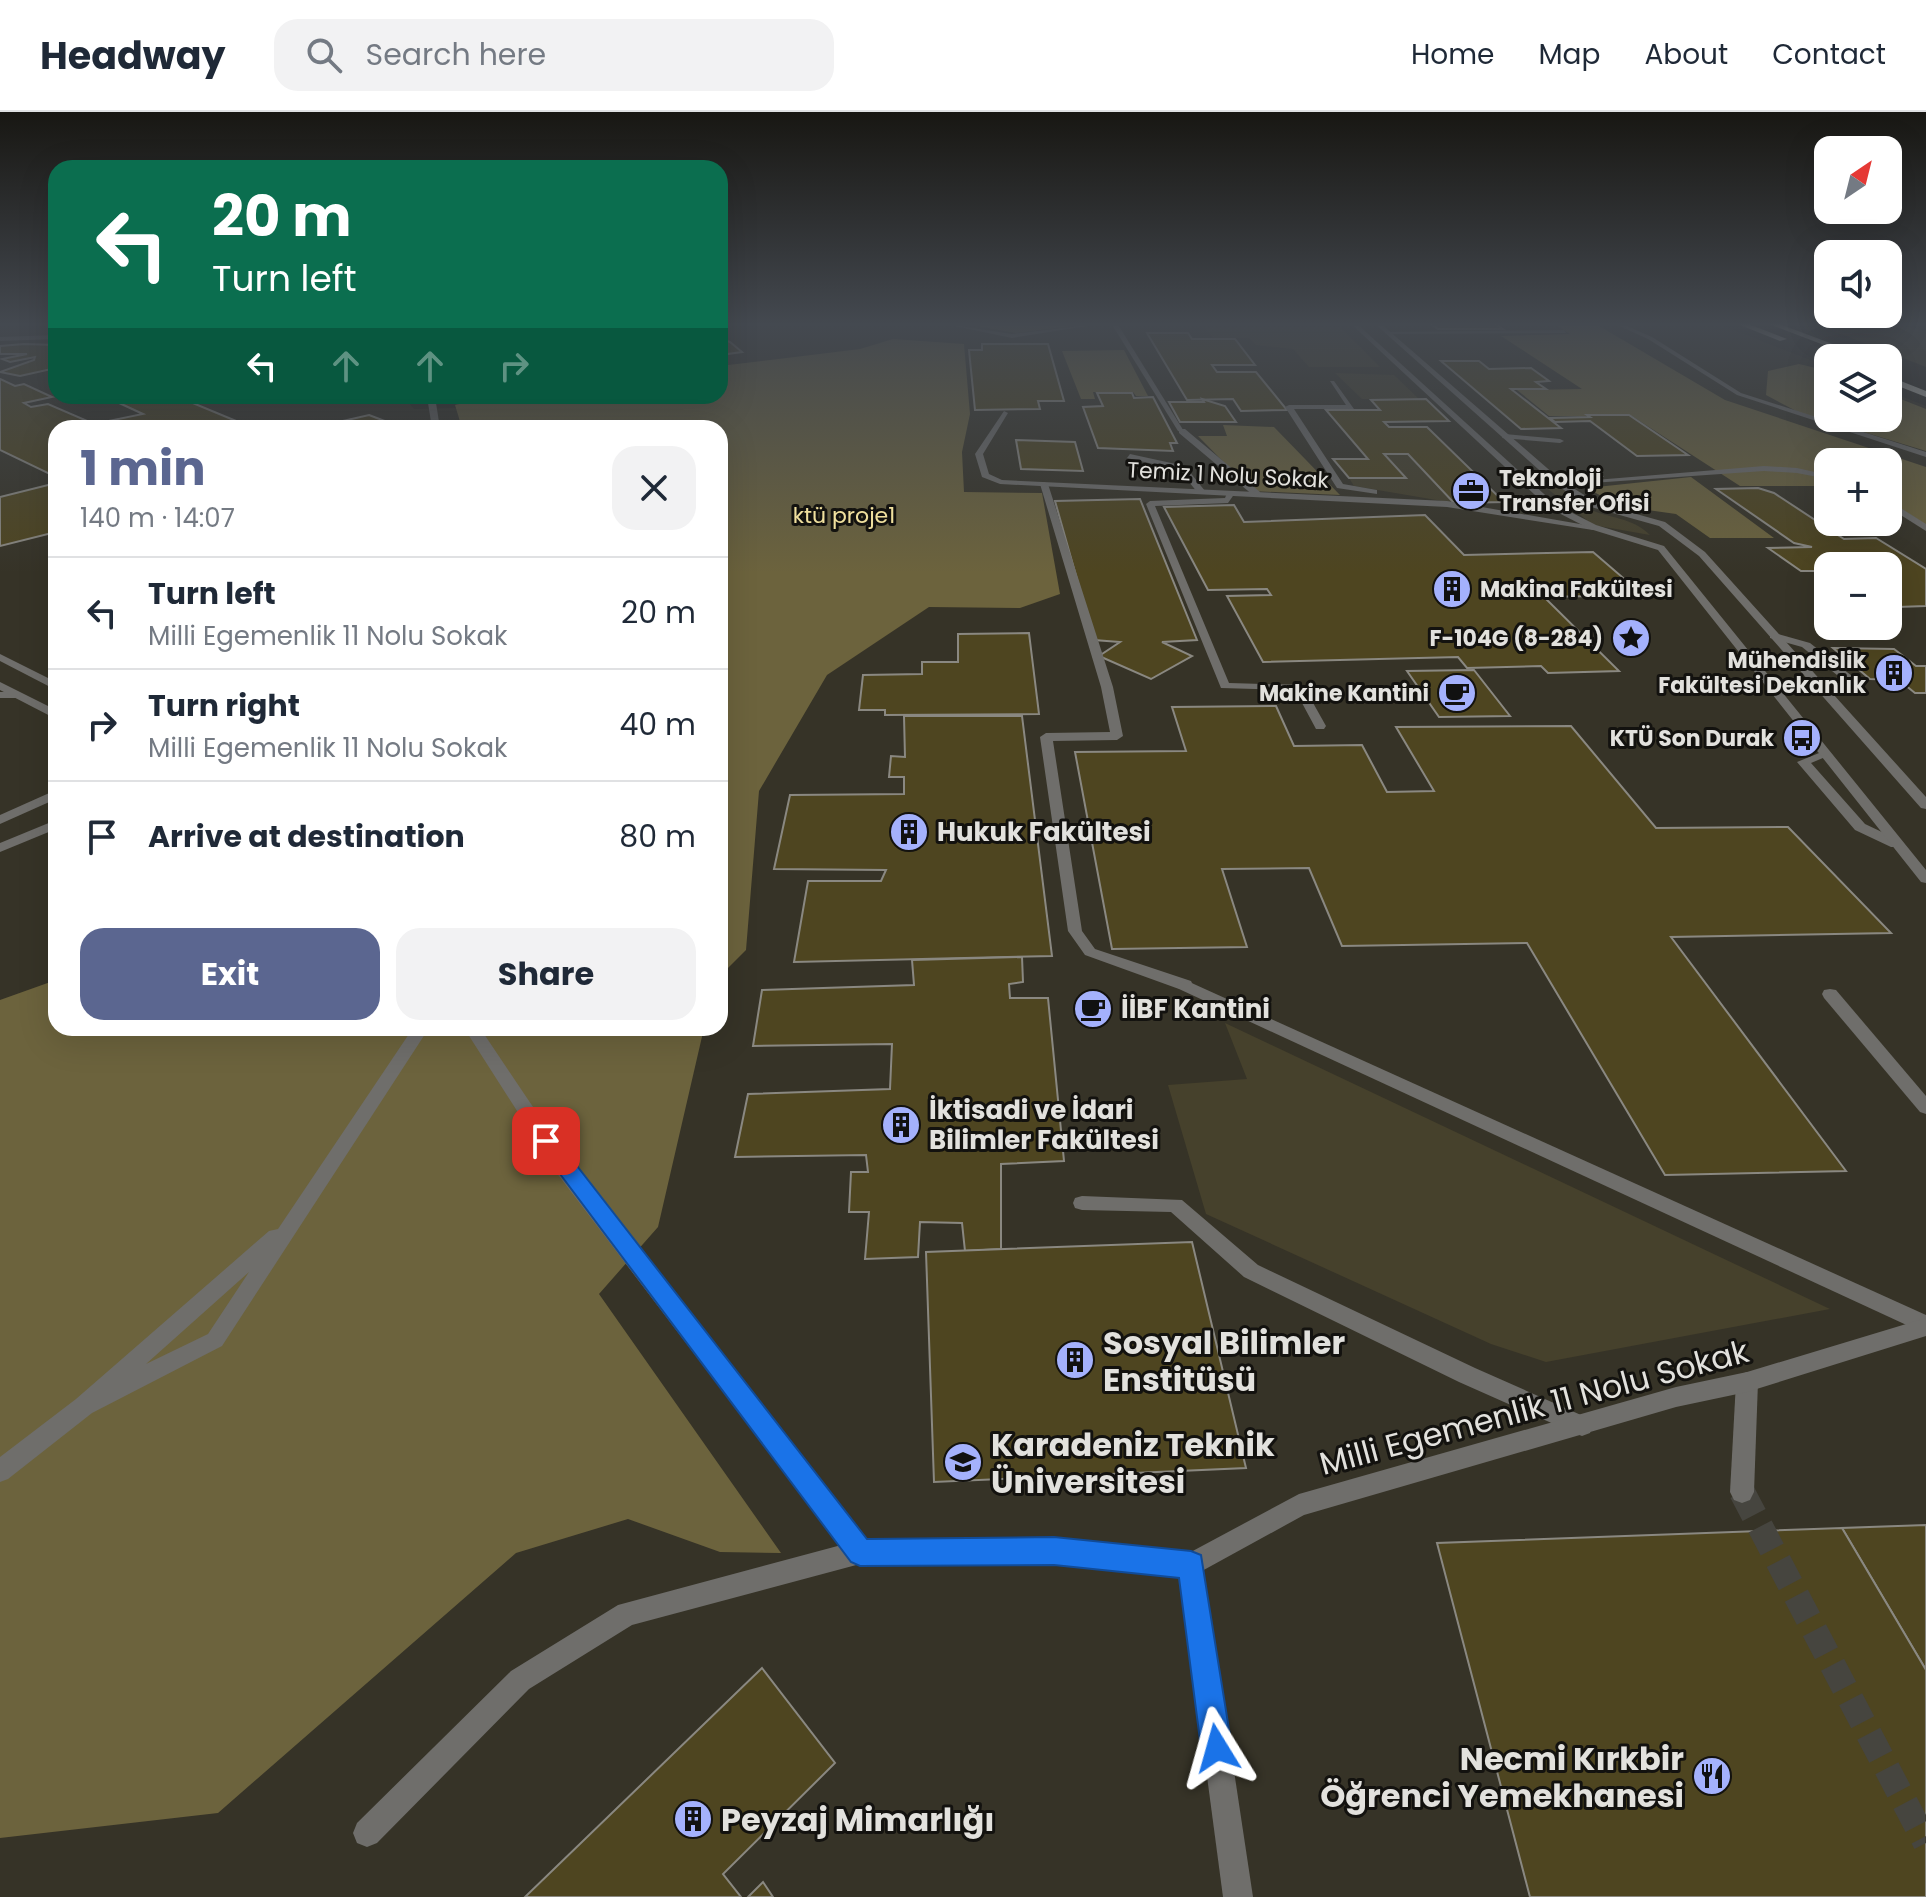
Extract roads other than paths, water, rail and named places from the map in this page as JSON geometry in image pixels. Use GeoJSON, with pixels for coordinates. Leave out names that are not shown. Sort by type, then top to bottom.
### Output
{"type":"FeatureCollection","features":[{"type":"Feature","properties":{"kind":"street"},"geometry":{"type":"LineString","coordinates":[[1166,406],[1182,431],[1257,494]]}},
{"type":"Feature","properties":{"kind":"street"},"geometry":{"type":"LineString","coordinates":[[1350,406],[1289,407],[1340,486],[1447,504]]}},
{"type":"Feature","properties":{"kind":"street"},"geometry":{"type":"LineString","coordinates":[[1444,406],[1552,506],[1593,527],[1646,541],[1683,538]]}},
{"type":"Feature","properties":{"kind":"street"},"geometry":{"type":"LineString","coordinates":[[1471,406],[1559,483],[1594,505],[1646,517],[1683,538],[1702,554],[1926,805]]}},
{"type":"Feature","properties":{"kind":"street"},"geometry":{"type":"LineString","coordinates":[[1777,406],[1926,455]]}},
{"type":"Feature","properties":{"kind":"street","name":"Temiz 1 Nolu Sokak"},"geometry":{"type":"LineString","coordinates":[[1004,413],[979,454],[985,475],[1000,482],[1447,504],[1593,527]]}},
{"type":"Feature","properties":{"kind":"street"},"geometry":{"type":"LineString","coordinates":[[1505,436],[1560,441]]}},
{"type":"Feature","properties":{"kind":"street"},"geometry":{"type":"LineString","coordinates":[[1130,456],[1182,468],[1201,491]]}},
{"type":"Feature","properties":{"kind":"street"},"geometry":{"type":"LineString","coordinates":[[1559,483],[1576,477],[1601,475],[1597,469]]}},
{"type":"Feature","properties":{"kind":"street"},"geometry":{"type":"LineString","coordinates":[[1515,472],[1559,483],[1602,483],[1722,471],[1814,473]]}},
{"type":"Feature","properties":{"kind":"street"},"geometry":{"type":"LineString","coordinates":[[1044,484],[1107,687],[1117,736],[1046,737],[1075,931],[1090,952],[1185,985],[1926,1326]]}},
{"type":"Feature","properties":{"kind":"street"},"geometry":{"type":"LineString","coordinates":[[1231,493],[1228,500],[1150,504],[1225,686],[1299,687],[1320,726]]}},
{"type":"Feature","properties":{"kind":"street"},"geometry":{"type":"LineString","coordinates":[[1540,519],[1552,506]]}},
{"type":"Feature","properties":{"kind":"street"},"geometry":{"type":"LineString","coordinates":[[1902,512],[1926,528]]}},
{"type":"Feature","properties":{"kind":"street"},"geometry":{"type":"LineString","coordinates":[[1646,541],[1672,560],[1824,755],[1926,879]]}},
{"type":"Feature","properties":{"kind":"street"},"geometry":{"type":"LineString","coordinates":[[1774,636],[1806,645],[1848,678],[1844,692],[1827,694]]}},
{"type":"Feature","properties":{"kind":"street"},"geometry":{"type":"LineString","coordinates":[[0,657],[48,683]]}},
{"type":"Feature","properties":{"kind":"street"},"geometry":{"type":"LineString","coordinates":[[0,685],[48,711]]}},
{"type":"Feature","properties":{"kind":"street"},"geometry":{"type":"LineString","coordinates":[[0,695],[16,695]]}},
{"type":"Feature","properties":{"kind":"street"},"geometry":{"type":"LineString","coordinates":[[1824,755],[1803,762],[1860,827],[1896,844]]}},
{"type":"Feature","properties":{"kind":"street"},"geometry":{"type":"LineString","coordinates":[[0,820],[48,798]]}},
{"type":"Feature","properties":{"kind":"street"},"geometry":{"type":"LineString","coordinates":[[0,848],[48,827]]}},
{"type":"Feature","properties":{"kind":"street"},"geometry":{"type":"LineString","coordinates":[[1830,994],[1926,1108]]}},
{"type":"Feature","properties":{"kind":"street"},"geometry":{"type":"LineString","coordinates":[[84,1406],[215,1340],[416,1036]]}},
{"type":"Feature","properties":{"kind":"street"},"geometry":{"type":"LineString","coordinates":[[477,1036],[563,1167],[860,1552]]}},
{"type":"Feature","properties":{"kind":"street"},"geometry":{"type":"LineString","coordinates":[[1082,1203],[1175,1205],[1251,1271],[1582,1426]]}},
{"type":"Feature","properties":{"kind":"street"},"geometry":{"type":"LineString","coordinates":[[0,1471],[84,1406],[290,1224]]}},
{"type":"Feature","properties":{"kind":"street","name":"Milli Egemenlik 11 Nolu Sokak"},"geometry":{"type":"LineString","coordinates":[[1191,1565],[1299,1505],[1676,1397],[1747,1382],[1926,1326]]}},
{"type":"Feature","properties":{"kind":"street"},"geometry":{"type":"LineString","coordinates":[[1742,1492],[1747,1382]]}},
{"type":"Feature","properties":{"kind":"street"},"geometry":{"type":"LineString","coordinates":[[367,1833],[520,1680],[627,1614],[860,1552],[1054,1551],[1191,1565],[1238,1897]]}},
{"type":"Feature","properties":{"kind":"tunnel"},"geometry":{"type":"LineString","coordinates":[[1742,1492],[1926,1843]]}},
{"type":"Feature","properties":{"kind":"place","name":"Teknoloji Transfer Ofisi"},"geometry":{"type":"Point","coordinates":[1471,491]}},
{"type":"Feature","properties":{"kind":"place","name":"Makina Fakültesi"},"geometry":{"type":"Point","coordinates":[1452,589]}},
{"type":"Feature","properties":{"kind":"place","name":"F-104G (8-284)"},"geometry":{"type":"Point","coordinates":[1631,638]}},
{"type":"Feature","properties":{"kind":"place","name":"Mühendislik Fakültesi Dekanlık"},"geometry":{"type":"Point","coordinates":[1894,673]}},
{"type":"Feature","properties":{"kind":"place","name":"Makine Kantini"},"geometry":{"type":"Point","coordinates":[1457,693]}},
{"type":"Feature","properties":{"kind":"place","name":"KTÜ Son Durak"},"geometry":{"type":"Point","coordinates":[1802,738]}},
{"type":"Feature","properties":{"kind":"place","name":"Hukuk Fakültesi"},"geometry":{"type":"Point","coordinates":[909,832]}},
{"type":"Feature","properties":{"kind":"place","name":"İİBF Kantini"},"geometry":{"type":"Point","coordinates":[1093,1009]}},
{"type":"Feature","properties":{"kind":"place","name":"İktisadi ve İdari Bilimler Fakültesi"},"geometry":{"type":"Point","coordinates":[901,1125]}},
{"type":"Feature","properties":{"kind":"place","name":"Sosyal Bilimler Enstitüsü"},"geometry":{"type":"Point","coordinates":[1075,1360]}},
{"type":"Feature","properties":{"kind":"place","name":"Karadeniz Teknik Üniversitesi"},"geometry":{"type":"Point","coordinates":[963,1462]}},
{"type":"Feature","properties":{"kind":"place","name":"Necmi Kırkbir Öğrenci Yemekhanesi"},"geometry":{"type":"Point","coordinates":[1712,1776]}},
{"type":"Feature","properties":{"kind":"place","name":"Peyzaj Mimarlığı"},"geometry":{"type":"Point","coordinates":[693,1819]}},
{"type":"Feature","properties":{"kind":"park label","name":"ktü proje1"},"geometry":{"type":"Point","coordinates":[844,515]}}]}
